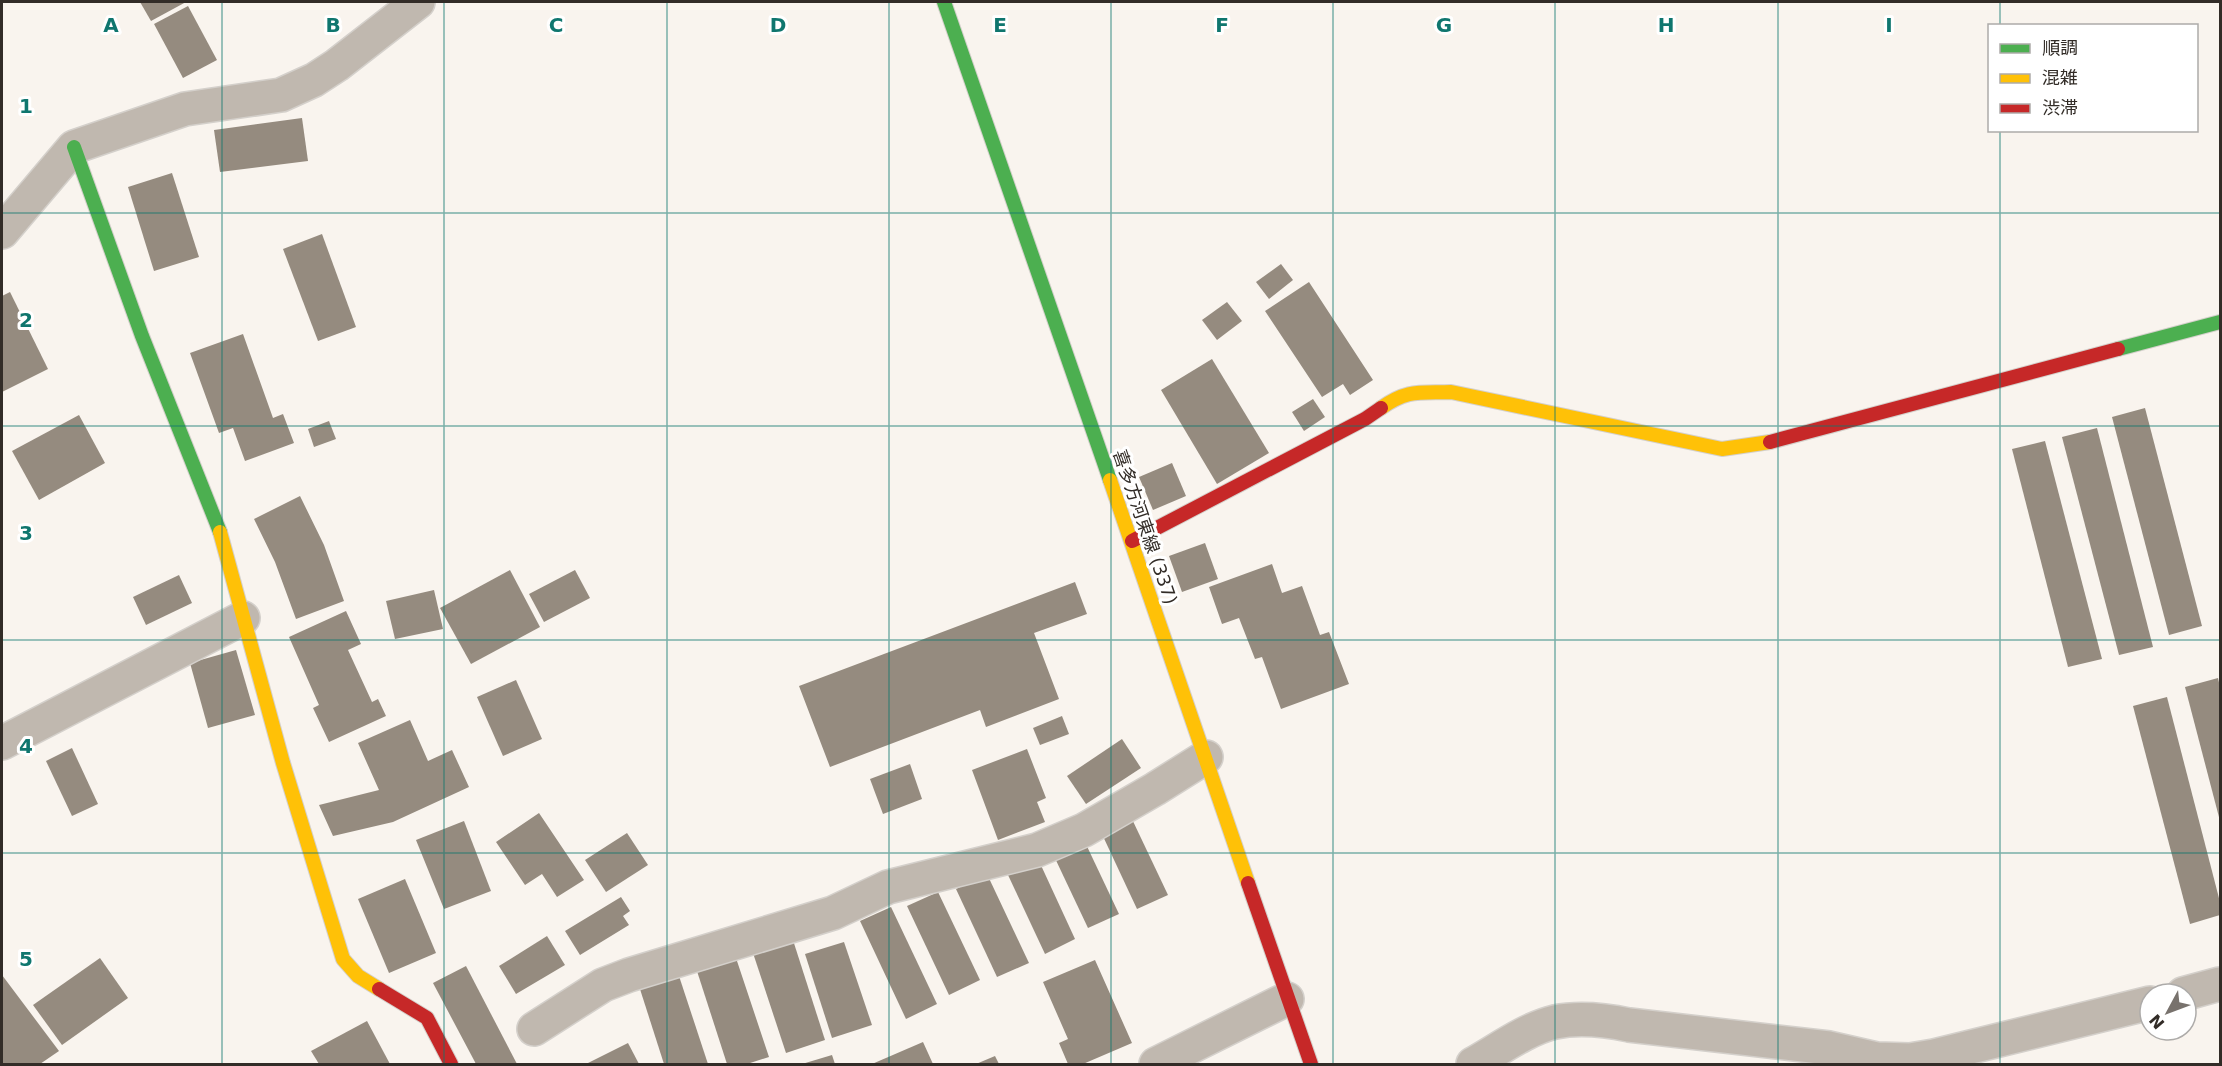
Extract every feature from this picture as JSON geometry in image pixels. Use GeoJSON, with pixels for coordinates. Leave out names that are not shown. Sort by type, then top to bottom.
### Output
{"type":"FeatureCollection","features":[{"type":"Feature","properties":{"kind":"street"},"geometry":{"type":"LineString","coordinates":[[2,232],[74,147],[185,110],[281,95],[314,80],[337,65],[418,2]]}},
{"type":"Feature","properties":{"kind":"street","name":"喜多方河東線 (337)"},"geometry":{"type":"LineString","coordinates":[[944,2],[1311,1065]]}},
{"type":"Feature","properties":{"kind":"street"},"geometry":{"type":"LineString","coordinates":[[74,147],[142,336],[219,525],[283,763],[343,959],[358,976],[427,1018],[450,1065]]}},
{"type":"Feature","properties":{"kind":"street"},"geometry":{"type":"LineString","coordinates":[[1132,542],[1365,420],[1395,398],[1407,393],[1451,392],[1722,449],[1764,444],[2220,322]]}},
{"type":"Feature","properties":{"kind":"street"},"geometry":{"type":"LineString","coordinates":[[2,743],[243,618]]}},
{"type":"Feature","properties":{"kind":"street"},"geometry":{"type":"LineString","coordinates":[[534,1029],[603,985],[629,975],[833,914],[888,887],[1037,850],[1084,830],[1206,757]]}},
{"type":"Feature","properties":{"kind":"street"},"geometry":{"type":"LineString","coordinates":[[2198,990],[2220,984]]}},
{"type":"Feature","properties":{"kind":"street"},"geometry":{"type":"LineString","coordinates":[[1156,1065],[1287,999]]}},
{"type":"Feature","properties":{"kind":"street"},"geometry":{"type":"LineString","coordinates":[[1473,1065],[1528,1034],[1555,1022],[1599,1019],[1629,1025],[1829,1048],[1877,1059],[1910,1060],[1956,1051],[2138,1006]]}},
{"type":"Feature","properties":{"kind":"building"},"geometry":{"type":"Polygon","coordinates":[[[140,2],[186,2],[151,21],[140,2]]]}},
{"type":"Feature","properties":{"kind":"building"},"geometry":{"type":"Polygon","coordinates":[[[188,6],[217,60],[183,78],[154,24],[188,6]]]}},
{"type":"Feature","properties":{"kind":"building"},"geometry":{"type":"Polygon","coordinates":[[[302,118],[308,161],[220,172],[214,130],[302,118]]]}},
{"type":"Feature","properties":{"kind":"building"},"geometry":{"type":"Polygon","coordinates":[[[172,173],[199,257],[154,271],[128,187],[172,173]]]}},
{"type":"Feature","properties":{"kind":"building"},"geometry":{"type":"Polygon","coordinates":[[[322,234],[356,327],[318,341],[283,249],[322,234]]]}},
{"type":"Feature","properties":{"kind":"building"},"geometry":{"type":"Polygon","coordinates":[[[1281,264],[1293,280],[1269,299],[1256,282],[1281,264]]]}},
{"type":"Feature","properties":{"kind":"building"},"geometry":{"type":"Polygon","coordinates":[[[1309,282],[1373,380],[1350,395],[1343,384],[1322,397],[1265,311],[1309,282]]]}},
{"type":"Feature","properties":{"kind":"building"},"geometry":{"type":"Polygon","coordinates":[[[10,292],[48,369],[2,392],[2,296],[10,292]]]}},
{"type":"Feature","properties":{"kind":"building"},"geometry":{"type":"Polygon","coordinates":[[[1227,302],[1242,321],[1217,340],[1202,320],[1227,302]]]}},
{"type":"Feature","properties":{"kind":"building"},"geometry":{"type":"Polygon","coordinates":[[[243,334],[273,418],[283,414],[294,443],[245,461],[233,428],[219,433],[190,353],[243,334]]]}},
{"type":"Feature","properties":{"kind":"building"},"geometry":{"type":"Polygon","coordinates":[[[1212,359],[1269,453],[1217,484],[1161,390],[1212,359]]]}},
{"type":"Feature","properties":{"kind":"building"},"geometry":{"type":"Polygon","coordinates":[[[1313,399],[1325,417],[1304,431],[1292,412],[1313,399]]]}},
{"type":"Feature","properties":{"kind":"building"},"geometry":{"type":"Polygon","coordinates":[[[2145,408],[2202,626],[2169,635],[2112,417],[2145,408]]]}},
{"type":"Feature","properties":{"kind":"building"},"geometry":{"type":"Polygon","coordinates":[[[79,415],[105,463],[39,500],[12,451],[79,415]]]}},
{"type":"Feature","properties":{"kind":"building"},"geometry":{"type":"Polygon","coordinates":[[[329,421],[336,439],[314,447],[308,429],[329,421]]]}},
{"type":"Feature","properties":{"kind":"building"},"geometry":{"type":"Polygon","coordinates":[[[2097,428],[2153,647],[2119,655],[2062,437],[2097,428]]]}},
{"type":"Feature","properties":{"kind":"building"},"geometry":{"type":"Polygon","coordinates":[[[2045,441],[2102,659],[2068,667],[2012,449],[2045,441]]]}},
{"type":"Feature","properties":{"kind":"building"},"geometry":{"type":"Polygon","coordinates":[[[1172,463],[1186,496],[1153,510],[1139,477],[1172,463]]]}},
{"type":"Feature","properties":{"kind":"building"},"geometry":{"type":"Polygon","coordinates":[[[300,496],[324,545],[344,601],[296,619],[275,562],[254,519],[300,496]]]}},
{"type":"Feature","properties":{"kind":"building"},"geometry":{"type":"Polygon","coordinates":[[[1205,543],[1218,579],[1182,592],[1169,556],[1205,543]]]}},
{"type":"Feature","properties":{"kind":"building"},"geometry":{"type":"Polygon","coordinates":[[[1272,564],[1282,593],[1302,586],[1320,635],[1329,632],[1349,684],[1281,709],[1262,657],[1255,659],[1239,618],[1222,624],[1209,587],[1272,564]]]}},
{"type":"Feature","properties":{"kind":"building"},"geometry":{"type":"Polygon","coordinates":[[[510,570],[540,627],[471,664],[440,608],[510,570]]]}},
{"type":"Feature","properties":{"kind":"building"},"geometry":{"type":"Polygon","coordinates":[[[575,570],[590,598],[544,622],[529,594],[575,570]]]}},
{"type":"Feature","properties":{"kind":"building"},"geometry":{"type":"Polygon","coordinates":[[[179,575],[192,603],[146,625],[133,597],[179,575]]]}},
{"type":"Feature","properties":{"kind":"building"},"geometry":{"type":"Polygon","coordinates":[[[1075,582],[1087,614],[1034,633],[1059,699],[986,727],[980,710],[830,767],[799,686],[1075,582]]]}},
{"type":"Feature","properties":{"kind":"building"},"geometry":{"type":"Polygon","coordinates":[[[434,590],[443,629],[395,639],[386,601],[434,590]]]}},
{"type":"Feature","properties":{"kind":"building"},"geometry":{"type":"Polygon","coordinates":[[[346,611],[361,644],[348,650],[372,702],[378,699],[386,716],[329,742],[313,708],[319,705],[289,637],[346,611]]]}},
{"type":"Feature","properties":{"kind":"building"},"geometry":{"type":"Polygon","coordinates":[[[236,650],[255,715],[208,728],[190,663],[236,650]]]}},
{"type":"Feature","properties":{"kind":"building"},"geometry":{"type":"Polygon","coordinates":[[[2218,678],[2220,687],[2220,821],[2185,687],[2218,678]]]}},
{"type":"Feature","properties":{"kind":"building"},"geometry":{"type":"Polygon","coordinates":[[[516,680],[542,739],[503,756],[477,697],[516,680]]]}},
{"type":"Feature","properties":{"kind":"building"},"geometry":{"type":"Polygon","coordinates":[[[2167,697],[2220,902],[2220,915],[2190,924],[2133,706],[2167,697]]]}},
{"type":"Feature","properties":{"kind":"building"},"geometry":{"type":"Polygon","coordinates":[[[1062,716],[1069,734],[1040,745],[1033,728],[1062,716]]]}},
{"type":"Feature","properties":{"kind":"building"},"geometry":{"type":"Polygon","coordinates":[[[410,720],[428,761],[452,750],[469,787],[393,822],[333,836],[319,805],[379,790],[358,743],[410,720]]]}},
{"type":"Feature","properties":{"kind":"building"},"geometry":{"type":"Polygon","coordinates":[[[1122,739],[1141,768],[1086,804],[1067,776],[1122,739]]]}},
{"type":"Feature","properties":{"kind":"building"},"geometry":{"type":"Polygon","coordinates":[[[72,748],[98,804],[72,816],[46,761],[72,748]]]}},
{"type":"Feature","properties":{"kind":"building"},"geometry":{"type":"Polygon","coordinates":[[[1027,749],[1046,798],[1037,802],[1045,822],[998,840],[972,770],[1027,749]]]}},
{"type":"Feature","properties":{"kind":"building"},"geometry":{"type":"Polygon","coordinates":[[[910,764],[922,799],[883,814],[870,779],[910,764]]]}},
{"type":"Feature","properties":{"kind":"building"},"geometry":{"type":"Polygon","coordinates":[[[539,813],[584,880],[557,897],[542,874],[525,885],[496,842],[539,813]]]}},
{"type":"Feature","properties":{"kind":"building"},"geometry":{"type":"Polygon","coordinates":[[[1131,817],[1168,895],[1137,909],[1101,832],[1131,817]]]}},
{"type":"Feature","properties":{"kind":"building"},"geometry":{"type":"Polygon","coordinates":[[[464,821],[491,891],[444,909],[416,840],[464,821]]]}},
{"type":"Feature","properties":{"kind":"building"},"geometry":{"type":"Polygon","coordinates":[[[627,833],[648,865],[606,892],[585,860],[627,833]]]}},
{"type":"Feature","properties":{"kind":"building"},"geometry":{"type":"Polygon","coordinates":[[[1084,840],[1119,914],[1088,928],[1053,854],[1084,840]]]}},
{"type":"Feature","properties":{"kind":"building"},"geometry":{"type":"Polygon","coordinates":[[[1039,861],[1075,939],[1045,954],[1008,875],[1039,861]]]}},
{"type":"Feature","properties":{"kind":"building"},"geometry":{"type":"Polygon","coordinates":[[[987,874],[1029,963],[997,977],[956,889],[987,874]]]}},
{"type":"Feature","properties":{"kind":"building"},"geometry":{"type":"Polygon","coordinates":[[[405,879],[436,953],[389,973],[358,899],[405,879]]]}},
{"type":"Feature","properties":{"kind":"building"},"geometry":{"type":"Polygon","coordinates":[[[938,892],[980,980],[949,995],[907,906],[938,892]]]}},
{"type":"Feature","properties":{"kind":"building"},"geometry":{"type":"Polygon","coordinates":[[[621,897],[630,911],[623,916],[629,925],[580,955],[565,931],[621,897]]]}},
{"type":"Feature","properties":{"kind":"building"},"geometry":{"type":"Polygon","coordinates":[[[891,907],[937,1004],[906,1019],[860,921],[891,907]]]}},
{"type":"Feature","properties":{"kind":"building"},"geometry":{"type":"Polygon","coordinates":[[[547,936],[565,965],[516,994],[499,966],[547,936]]]}},
{"type":"Feature","properties":{"kind":"building"},"geometry":{"type":"Polygon","coordinates":[[[792,937],[825,1040],[786,1053],[752,950],[792,937]]]}},
{"type":"Feature","properties":{"kind":"building"},"geometry":{"type":"Polygon","coordinates":[[[844,942],[872,1025],[832,1038],[805,954],[844,942]]]}},
{"type":"Feature","properties":{"kind":"building"},"geometry":{"type":"Polygon","coordinates":[[[735,955],[769,1057],[747,1064],[727,1064],[696,968],[735,955]]]}},
{"type":"Feature","properties":{"kind":"building"},"geometry":{"type":"Polygon","coordinates":[[[100,958],[128,998],[62,1045],[33,1005],[100,958]]]}},
{"type":"Feature","properties":{"kind":"building"},"geometry":{"type":"Polygon","coordinates":[[[1095,960],[1132,1043],[1083,1064],[1068,1064],[1059,1043],[1068,1039],[1043,982],[1095,960]]]}},
{"type":"Feature","properties":{"kind":"building"},"geometry":{"type":"Polygon","coordinates":[[[466,966],[517,1064],[476,1064],[433,983],[466,966]]]}},
{"type":"Feature","properties":{"kind":"building"},"geometry":{"type":"Polygon","coordinates":[[[678,973],[708,1064],[664,1064],[639,986],[678,973]]]}},
{"type":"Feature","properties":{"kind":"building"},"geometry":{"type":"Polygon","coordinates":[[[2,975],[59,1051],[40,1064],[2,1064],[2,975]]]}},
{"type":"Feature","properties":{"kind":"building"},"geometry":{"type":"Polygon","coordinates":[[[367,1021],[390,1064],[319,1064],[311,1051],[367,1021]]]}},
{"type":"Feature","properties":{"kind":"building"},"geometry":{"type":"Polygon","coordinates":[[[923,1042],[933,1064],[872,1064],[923,1042]]]}},
{"type":"Feature","properties":{"kind":"building"},"geometry":{"type":"Polygon","coordinates":[[[628,1043],[639,1064],[586,1064],[628,1043]]]}},
{"type":"Feature","properties":{"kind":"building"},"geometry":{"type":"Polygon","coordinates":[[[832,1055],[835,1064],[802,1064],[832,1055]]]}},
{"type":"Feature","properties":{"kind":"building"},"geometry":{"type":"Polygon","coordinates":[[[995,1056],[999,1064],[976,1064],[995,1056]]]}},
{"type":"Feature","properties":{"kind":"traffic: fast"},"geometry":{"type":"LineString","coordinates":[[944,2],[1110,480]]}},
{"type":"Feature","properties":{"kind":"traffic: fast"},"geometry":{"type":"LineString","coordinates":[[74,147],[142,336],[220,532]]}},
{"type":"Feature","properties":{"kind":"traffic: fast"},"geometry":{"type":"LineString","coordinates":[[2118,349],[2220,322]]}},
{"type":"Feature","properties":{"kind":"traffic: slow"},"geometry":{"type":"LineString","coordinates":[[1381,408],[1407,395],[1422,392],[1451,392],[1722,449],[1770,442]]}},
{"type":"Feature","properties":{"kind":"traffic: slow"},"geometry":{"type":"LineString","coordinates":[[1110,480],[1248,883]]}},
{"type":"Feature","properties":{"kind":"traffic: slow"},"geometry":{"type":"LineString","coordinates":[[220,532],[283,763],[343,959],[358,976],[379,989]]}},
{"type":"Feature","properties":{"kind":"traffic: jam"},"geometry":{"type":"LineString","coordinates":[[1770,442],[2118,349]]}},
{"type":"Feature","properties":{"kind":"traffic: jam"},"geometry":{"type":"LineString","coordinates":[[1132,541],[1365,419],[1381,408]]}},
{"type":"Feature","properties":{"kind":"traffic: jam"},"geometry":{"type":"LineString","coordinates":[[1248,883],[1311,1064]]}},
{"type":"Feature","properties":{"kind":"traffic: jam"},"geometry":{"type":"LineString","coordinates":[[379,989],[427,1018],[451,1064]]}}]}
